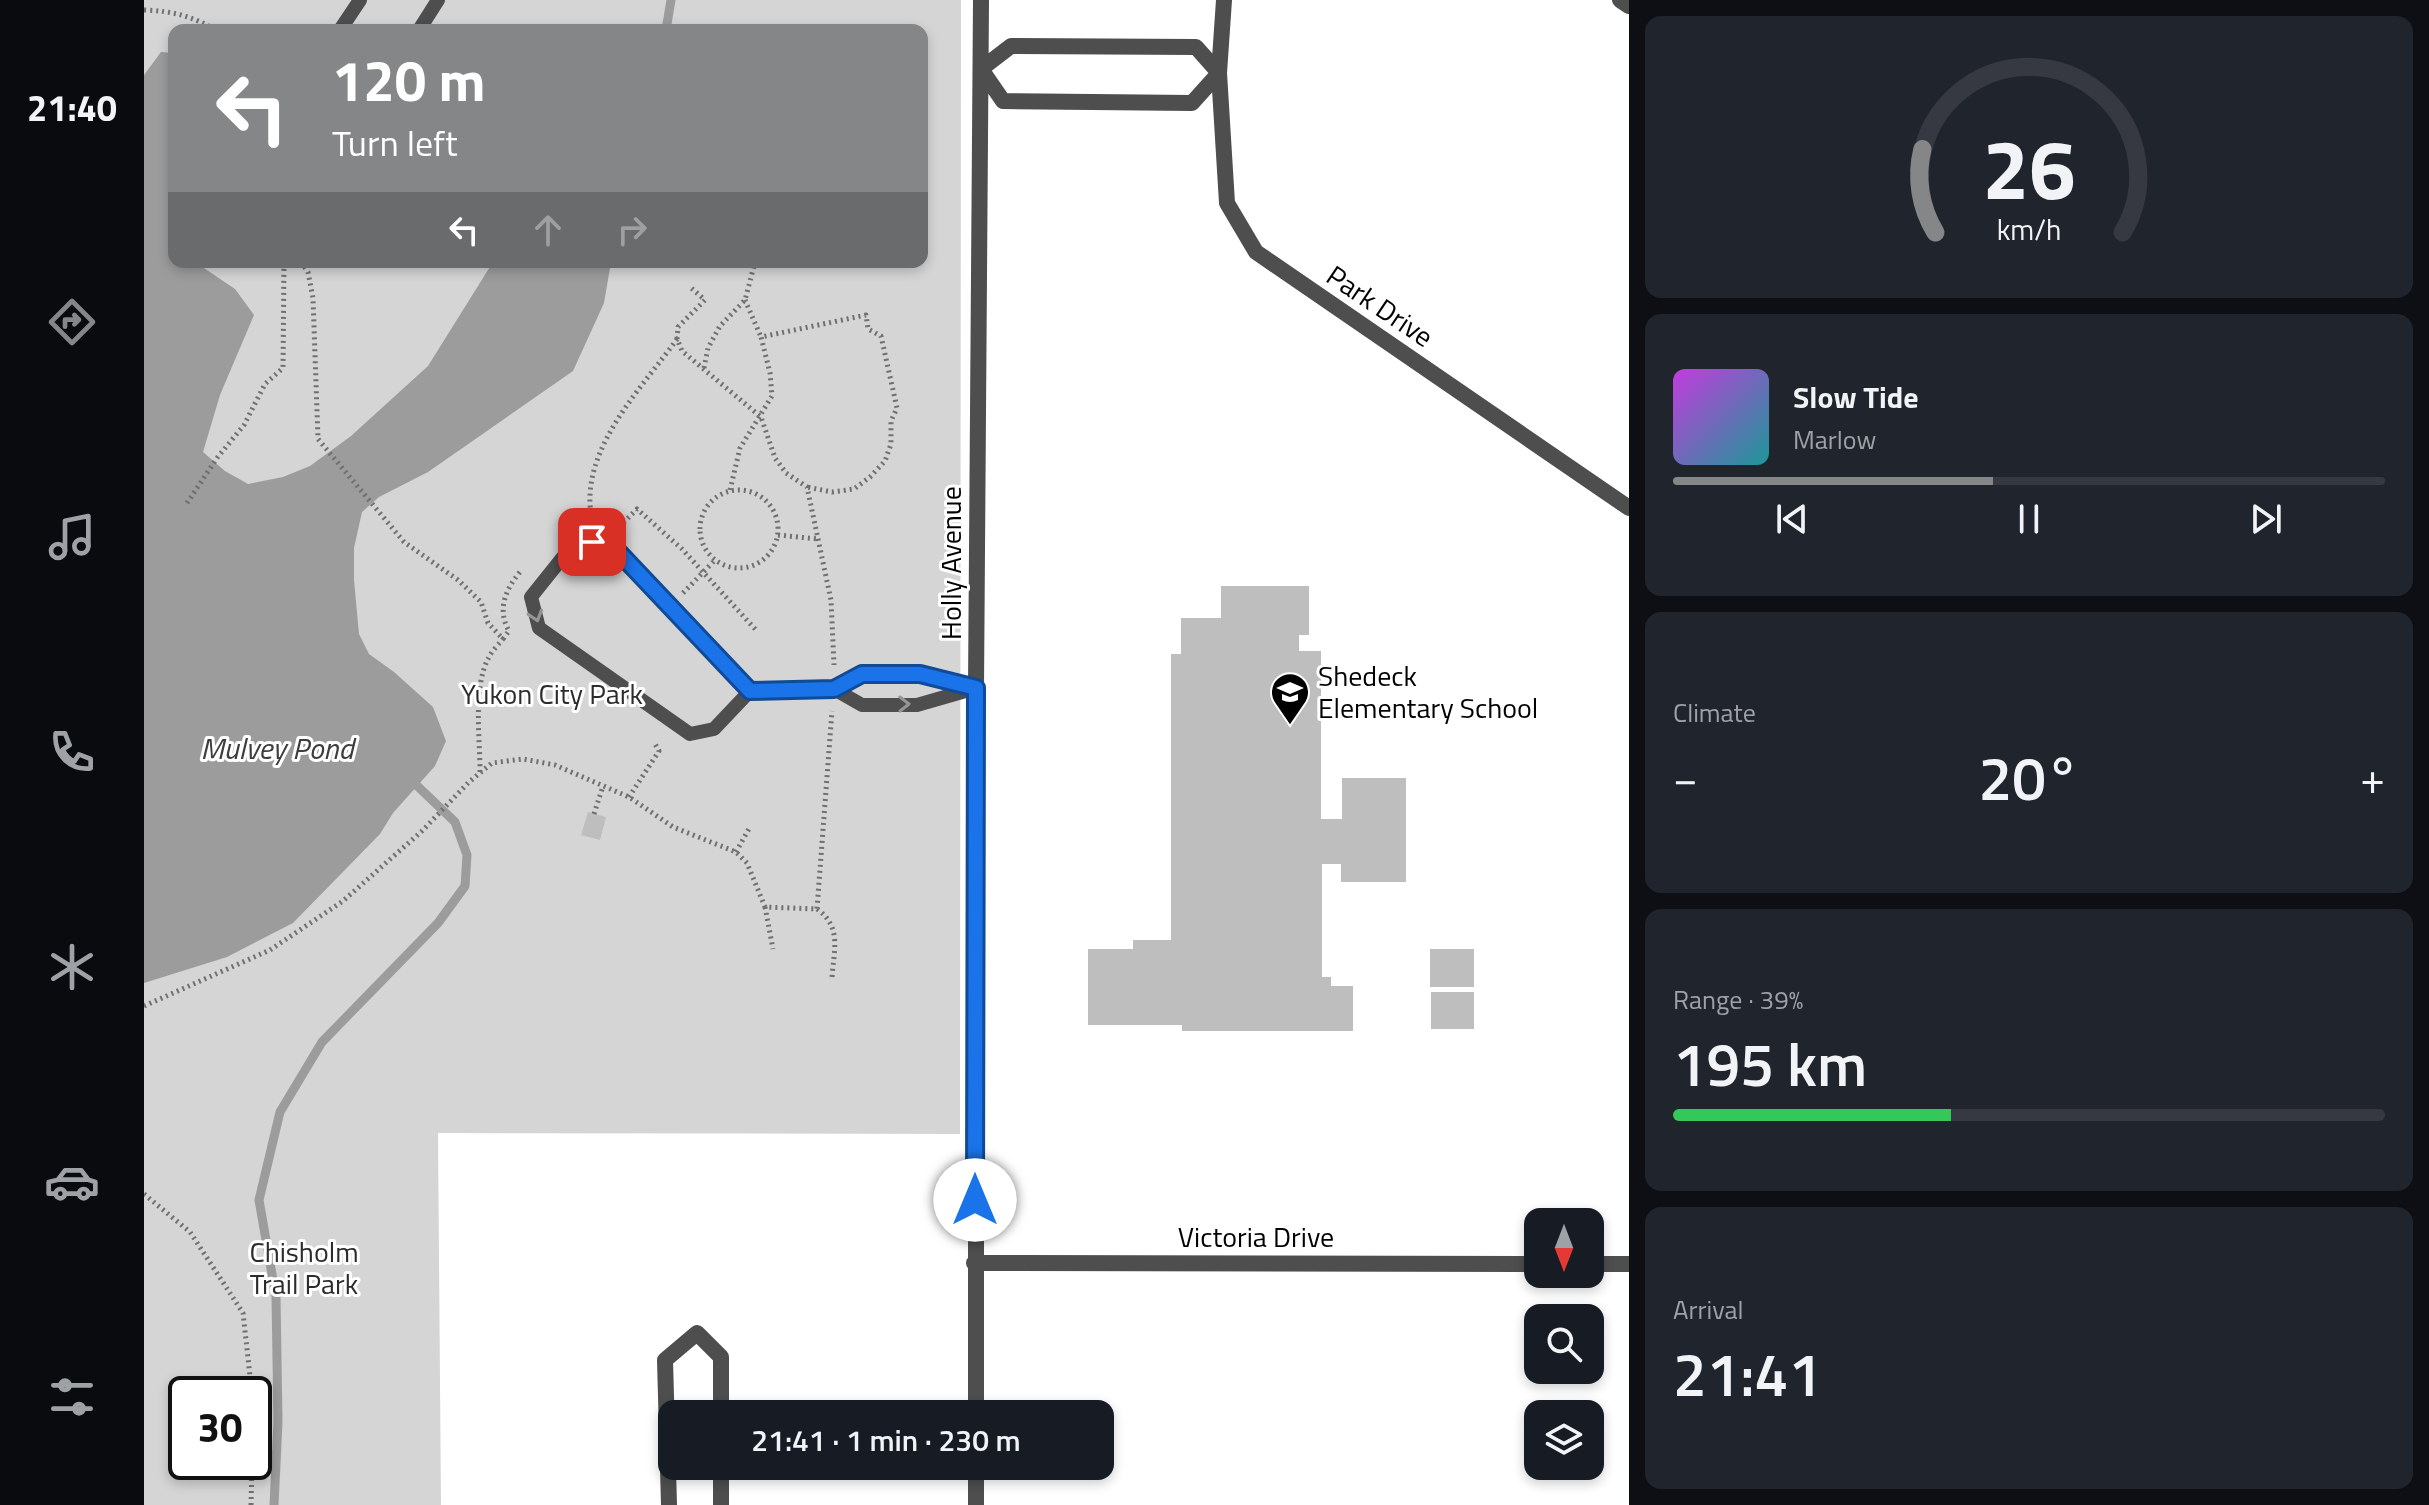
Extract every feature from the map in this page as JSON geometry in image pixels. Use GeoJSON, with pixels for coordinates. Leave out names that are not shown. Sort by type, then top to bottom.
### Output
{"type":"FeatureCollection","features":[{"type":"Feature","properties":{"kind":"street","name":"Holly Avenue"},"geometry":{"type":"LineString","coordinates":[[976,1400],[976,688],[981,0]]}},
{"type":"Feature","properties":{"kind":"street","name":"Park Drive"},"geometry":{"type":"LineString","coordinates":[[1224,0],[1219,73],[1227,203],[1256,252],[1629,508]]}},
{"type":"Feature","properties":{"kind":"street"},"geometry":{"type":"LineString","coordinates":[[1620,0],[1629,6]]}},
{"type":"Feature","properties":{"kind":"street"},"geometry":{"type":"LineString","coordinates":[[1011,46],[1196,47],[1219,73],[1192,103],[1003,101],[981,69],[1011,46]]}},
{"type":"Feature","properties":{"kind":"street","name":"Victoria Drive"},"geometry":{"type":"LineString","coordinates":[[974,1263],[1524,1264]]}},
{"type":"Feature","properties":{"kind":"street"},"geometry":{"type":"LineString","coordinates":[[1604,1264],[1629,1264]]}},
{"type":"Feature","properties":{"kind":"street"},"geometry":{"type":"LineString","coordinates":[[666,1400],[665,1360],[697,1333],[721,1357],[721,1400]]}},
{"type":"Feature","properties":{"kind":"street"},"geometry":{"type":"LineString","coordinates":[[668,1480],[669,1505]]}},
{"type":"Feature","properties":{"kind":"street"},"geometry":{"type":"LineString","coordinates":[[721,1480],[721,1505]]}},
{"type":"Feature","properties":{"kind":"street"},"geometry":{"type":"LineString","coordinates":[[976,1480],[976,1505]]}},
{"type":"Feature","properties":{"kind":"lane"},"geometry":{"type":"LineString","coordinates":[[344,24],[360,0]]}},
{"type":"Feature","properties":{"kind":"lane"},"geometry":{"type":"LineString","coordinates":[[423,24],[438,0]]}},
{"type":"Feature","properties":{"kind":"lane"},"geometry":{"type":"LineString","coordinates":[[750,691],[609,542],[575,542],[531,597],[539,628],[690,734],[714,729],[750,691],[834,689],[862,674],[920,674],[976,688]]}},
{"type":"Feature","properties":{"kind":"lane"},"geometry":{"type":"LineString","coordinates":[[834,689],[862,705],[917,705],[976,688]]}},
{"type":"Feature","properties":{"kind":"path"},"geometry":{"type":"LineString","coordinates":[[144,10],[169,11],[205,24]]}},
{"type":"Feature","properties":{"kind":"path"},"geometry":{"type":"LineString","coordinates":[[187,503],[244,425],[265,384],[283,368],[284,268]]}},
{"type":"Feature","properties":{"kind":"path"},"geometry":{"type":"LineString","coordinates":[[305,268],[313,298],[318,439],[383,516]]}},
{"type":"Feature","properties":{"kind":"path"},"geometry":{"type":"LineString","coordinates":[[703,369],[708,348],[720,326],[745,300],[753,268]]}},
{"type":"Feature","properties":{"kind":"path"},"geometry":{"type":"LineString","coordinates":[[677,339],[678,327],[705,300],[689,286]]}},
{"type":"Feature","properties":{"kind":"path"},"geometry":{"type":"LineString","coordinates":[[730,490],[740,448],[772,396],[761,337],[745,300]]}},
{"type":"Feature","properties":{"kind":"path"},"geometry":{"type":"LineString","coordinates":[[761,337],[866,315],[868,329],[881,336],[897,408],[891,421],[891,444],[885,461],[854,489],[832,492],[807,487]]}},
{"type":"Feature","properties":{"kind":"path"},"geometry":{"type":"LineString","coordinates":[[730,490],[757,493],[770,504],[777,517],[778,535],[772,549],[761,561],[743,568],[729,567],[715,560],[700,537],[699,525],[705,508],[717,495],[730,490]]}},
{"type":"Feature","properties":{"kind":"path"},"geometry":{"type":"LineString","coordinates":[[591,514],[611,518],[621,525],[637,509],[682,549],[756,630]]}},
{"type":"Feature","properties":{"kind":"path"},"geometry":{"type":"LineString","coordinates":[[778,535],[818,539]]}},
{"type":"Feature","properties":{"kind":"path"},"geometry":{"type":"LineString","coordinates":[[683,593],[715,560]]}},
{"type":"Feature","properties":{"kind":"path"},"geometry":{"type":"LineString","coordinates":[[480,773],[480,692],[488,658],[503,639]]}},
{"type":"Feature","properties":{"kind":"path"},"geometry":{"type":"LineString","coordinates":[[834,666],[848,666]]}},
{"type":"Feature","properties":{"kind":"path"},"geometry":{"type":"LineString","coordinates":[[629,797],[659,751],[654,742]]}},
{"type":"Feature","properties":{"kind":"path"},"geometry":{"type":"LineString","coordinates":[[144,1006],[270,950],[343,901],[422,831],[469,782]]}},
{"type":"Feature","properties":{"kind":"path"},"geometry":{"type":"LineString","coordinates":[[594,814],[603,786]]}},
{"type":"Feature","properties":{"kind":"path"},"geometry":{"type":"LineString","coordinates":[[736,852],[750,827]]}},
{"type":"Feature","properties":{"kind":"path"},"geometry":{"type":"LineString","coordinates":[[765,907],[773,949]]}},
{"type":"Feature","properties":{"kind":"path"},"geometry":{"type":"LineString","coordinates":[[817,909],[828,917],[835,931],[832,977]]}},
{"type":"Feature","properties":{"kind":"path"},"geometry":{"type":"LineString","coordinates":[[144,1194],[190,1232],[243,1313],[250,1376]]}},
{"type":"Feature","properties":{"kind":"path"},"geometry":{"type":"LineString","coordinates":[[251,1505],[252,1480]]}},
{"type":"Feature","properties":{"kind":"green space","name":"Yukon City Park"},"geometry":{"type":"Polygon","coordinates":[[[144,0],[961,0],[960,1134],[438,1133],[441,1505],[144,1505],[144,0]]]}},
{"type":"Feature","properties":{"kind":"water","name":"Mulvey Pond"},"geometry":{"type":"Polygon","coordinates":[[[161,52],[168,53],[168,268],[204,268],[235,289],[254,315],[220,395],[203,452],[225,471],[248,484],[283,477],[310,466],[351,436],[428,366],[489,268],[610,268],[604,303],[573,371],[428,472],[379,497],[362,512],[354,548],[359,634],[369,654],[433,707],[446,741],[435,766],[393,813],[380,834],[293,923],[227,957],[144,983],[144,75],[161,52]]]}},
{"type":"Feature","properties":{"kind":"building"},"geometry":{"type":"Polygon","coordinates":[[[1221,586],[1309,586],[1309,635],[1299,635],[1299,651],[1321,651],[1321,819],[1342,819],[1342,778],[1406,778],[1406,882],[1341,882],[1341,864],[1322,864],[1322,977],[1331,977],[1331,986],[1353,986],[1353,1031],[1182,1031],[1182,1025],[1088,1025],[1088,949],[1133,949],[1133,940],[1171,940],[1171,654],[1181,654],[1181,618],[1221,618],[1221,586]]]}},
{"type":"Feature","properties":{"kind":"building"},"geometry":{"type":"Polygon","coordinates":[[[588,812],[606,817],[600,840],[581,835],[588,812]]]}},
{"type":"Feature","properties":{"kind":"building"},"geometry":{"type":"Polygon","coordinates":[[[1430,949],[1474,949],[1474,987],[1430,987],[1430,949]]]}},
{"type":"Feature","properties":{"kind":"building"},"geometry":{"type":"Polygon","coordinates":[[[1431,992],[1474,992],[1474,1029],[1431,1029],[1431,992]]]}},
{"type":"Feature","properties":{"kind":"waterway"},"geometry":{"type":"LineString","coordinates":[[667,24],[671,0]]}},
{"type":"Feature","properties":{"kind":"waterway"},"geometry":{"type":"LineString","coordinates":[[274,1505],[278,1422],[276,1297],[259,1200],[280,1112],[322,1042],[438,923],[465,886],[467,855],[455,822],[409,778]]}},
{"type":"Feature","properties":{"kind":"place","name":"Shedeck Elementary School"},"geometry":{"type":"Point","coordinates":[1290,726]}},
{"type":"Feature","properties":{"kind":"route"},"geometry":{"type":"LineString","coordinates":[[592,542],[609,542],[750,691],[834,689],[862,674],[920,674],[976,688],[975,1200]]}},
{"type":"Feature","properties":{"kind":"park label","name":"Chisholm Trail Park"},"geometry":{"type":"Point","coordinates":[304,1268]}}]}
